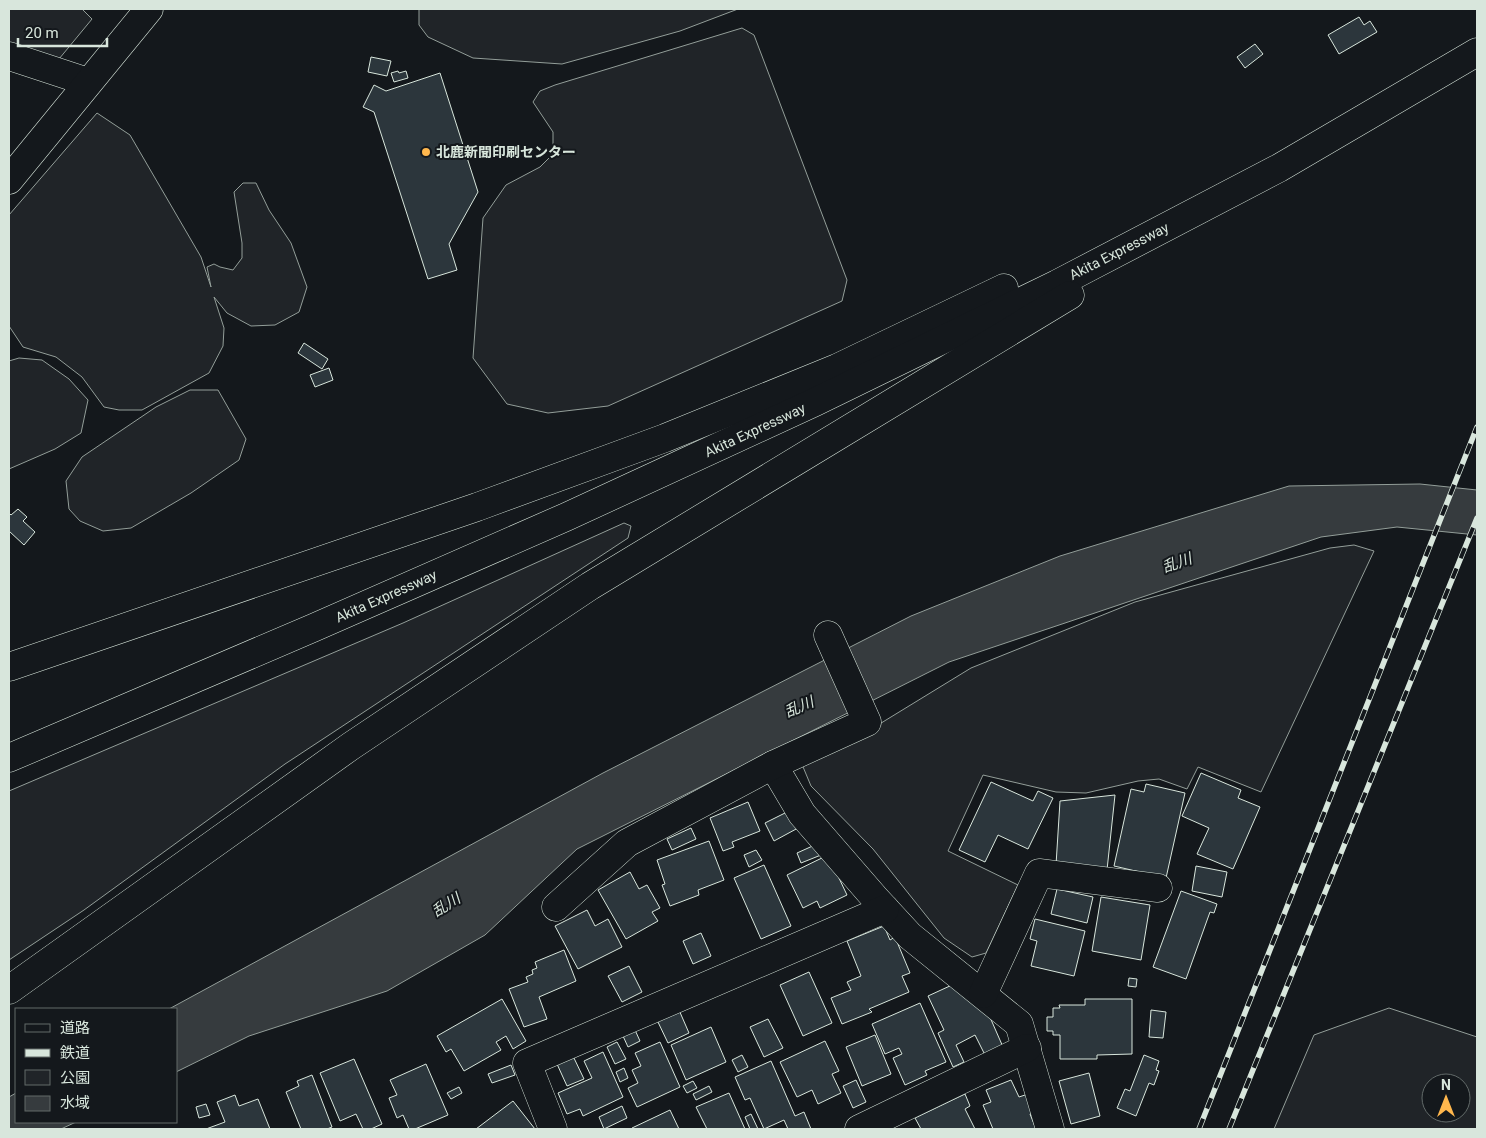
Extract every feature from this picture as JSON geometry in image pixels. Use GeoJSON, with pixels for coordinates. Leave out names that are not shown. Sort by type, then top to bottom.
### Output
{"type":"FeatureCollection","features":[{"type":"Feature","properties":{"kind":"main road"},"geometry":{"type":"LineString","coordinates":[[9,180],[149,9]]}},
{"type":"Feature","properties":{"kind":"main road","name":"Akita Expressway"},"geometry":{"type":"LineString","coordinates":[[9,758],[566,518],[762,427],[1056,284],[1279,168],[1477,52]]}},
{"type":"Feature","properties":{"kind":"main road"},"geometry":{"type":"LineString","coordinates":[[9,56],[88,82]]}},
{"type":"Feature","properties":{"kind":"main road"},"geometry":{"type":"LineString","coordinates":[[9,667],[467,510],[665,438],[837,368],[1156,216],[1279,168]]}},
{"type":"Feature","properties":{"kind":"main road"},"geometry":{"type":"LineString","coordinates":[[9,990],[351,746],[590,586],[1279,168]]}},
{"type":"Feature","properties":{"kind":"main road"},"geometry":{"type":"LineString","coordinates":[[556,907],[627,843],[773,765],[867,722],[828,635]]}},
{"type":"Feature","properties":{"kind":"main road"},"geometry":{"type":"LineString","coordinates":[[773,765],[802,814],[910,936],[1019,1024],[1050,1129]]}},
{"type":"Feature","properties":{"kind":"main road"},"geometry":{"type":"LineString","coordinates":[[983,994],[1039,873],[1158,888]]}},
{"type":"Feature","properties":{"kind":"main road"},"geometry":{"type":"LineString","coordinates":[[553,1129],[527,1063],[885,909]]}},
{"type":"Feature","properties":{"kind":"main road"},"geometry":{"type":"LineString","coordinates":[[859,1129],[1026,1048]]}},
{"type":"Feature","properties":{"kind":"green space"},"geometry":{"type":"Polygon","coordinates":[[[9,9],[82,9],[92,19],[59,59],[9,43],[9,9]]]}},
{"type":"Feature","properties":{"kind":"green space"},"geometry":{"type":"Polygon","coordinates":[[[419,9],[738,9],[680,31],[562,64],[473,58],[428,37],[419,25],[419,9]]]}},
{"type":"Feature","properties":{"kind":"green space"},"geometry":{"type":"Polygon","coordinates":[[[742,28],[754,35],[847,280],[842,301],[608,406],[548,413],[507,404],[473,358],[483,218],[506,185],[540,167],[553,154],[553,132],[533,102],[540,91],[555,85],[742,28]]]}},
{"type":"Feature","properties":{"kind":"green space"},"geometry":{"type":"Polygon","coordinates":[[[97,113],[130,135],[201,257],[211,287],[207,267],[214,264],[233,270],[242,258],[242,243],[234,192],[243,183],[256,183],[269,210],[291,243],[307,287],[299,312],[275,325],[251,326],[227,313],[214,297],[224,328],[223,346],[209,373],[142,410],[119,410],[104,407],[82,377],[56,357],[23,347],[9,326],[9,215],[97,113]]]}},
{"type":"Feature","properties":{"kind":"green space"},"geometry":{"type":"Polygon","coordinates":[[[19,358],[42,360],[69,379],[88,400],[81,433],[55,449],[9,469],[9,361],[19,358]]]}},
{"type":"Feature","properties":{"kind":"green space"},"geometry":{"type":"Polygon","coordinates":[[[190,390],[218,390],[246,439],[239,460],[191,493],[131,528],[103,531],[80,521],[69,509],[66,481],[82,457],[156,407],[190,390]]]}},
{"type":"Feature","properties":{"kind":"green space"},"geometry":{"type":"Polygon","coordinates":[[[624,523],[631,526],[628,538],[285,764],[84,910],[9,960],[9,791],[403,623],[624,523]]]}},
{"type":"Feature","properties":{"kind":"green space"},"geometry":{"type":"Polygon","coordinates":[[[1354,545],[1374,551],[1261,792],[1198,767],[1187,789],[1159,779],[1138,781],[1086,793],[1056,792],[983,775],[948,851],[1018,885],[986,953],[972,957],[944,938],[873,849],[811,786],[801,762],[873,728],[971,668],[1135,602],[1330,548],[1354,545]]]}},
{"type":"Feature","properties":{"kind":"green space"},"geometry":{"type":"Polygon","coordinates":[[[1389,1008],[1477,1037],[1477,1129],[1274,1129],[1314,1035],[1389,1008]]]}},
{"type":"Feature","properties":{"kind":"water","name":"乱川"},"geometry":{"type":"Polygon","coordinates":[[[1420,484],[1477,490],[1477,535],[1397,527],[1321,537],[949,662],[577,849],[485,935],[387,991],[249,1036],[178,1071],[178,1008],[171,1008],[603,773],[911,616],[1060,556],[1289,486],[1420,484]]]}},
{"type":"Feature","properties":{"kind":"water"},"geometry":{"type":"Polygon","coordinates":[[[15,1094],[15,1123],[74,1123],[61,1129],[9,1129],[9,1097],[15,1094]]]}},
{"type":"Feature","properties":{"kind":"building"},"geometry":{"type":"Polygon","coordinates":[[[1359,17],[1364,25],[1370,21],[1377,32],[1339,54],[1328,35],[1359,17]]]}},
{"type":"Feature","properties":{"kind":"building"},"geometry":{"type":"Polygon","coordinates":[[[1255,44],[1263,54],[1245,68],[1237,57],[1255,44]]]}},
{"type":"Feature","properties":{"kind":"building"},"geometry":{"type":"Polygon","coordinates":[[[371,57],[391,61],[387,76],[368,72],[371,57]]]}},
{"type":"Feature","properties":{"kind":"building"},"geometry":{"type":"Polygon","coordinates":[[[398,71],[399,73],[406,71],[408,78],[394,82],[391,73],[398,71]]]}},
{"type":"Feature","properties":{"kind":"building","name":"北鹿新聞印刷センター"},"geometry":{"type":"Polygon","coordinates":[[[440,73],[478,192],[449,244],[457,270],[428,279],[374,112],[363,107],[374,85],[386,91],[440,73]]]}},
{"type":"Feature","properties":{"kind":"building"},"geometry":{"type":"Polygon","coordinates":[[[304,343],[328,359],[322,369],[298,353],[304,343]]]}},
{"type":"Feature","properties":{"kind":"building"},"geometry":{"type":"Polygon","coordinates":[[[329,368],[333,380],[315,387],[310,375],[329,368]]]}},
{"type":"Feature","properties":{"kind":"building"},"geometry":{"type":"Polygon","coordinates":[[[18,509],[27,517],[23,521],[35,532],[24,545],[9,531],[9,513],[11,515],[18,509]]]}},
{"type":"Feature","properties":{"kind":"building"},"geometry":{"type":"Polygon","coordinates":[[[1201,773],[1241,790],[1238,798],[1260,807],[1233,869],[1197,854],[1209,828],[1182,816],[1201,773]]]}},
{"type":"Feature","properties":{"kind":"building"},"geometry":{"type":"Polygon","coordinates":[[[991,782],[1033,801],[1038,791],[1053,798],[1028,849],[998,835],[985,862],[959,850],[991,782]]]}},
{"type":"Feature","properties":{"kind":"building"},"geometry":{"type":"Polygon","coordinates":[[[1146,784],[1185,793],[1166,878],[1114,866],[1131,789],[1144,792],[1146,784]]]}},
{"type":"Feature","properties":{"kind":"building"},"geometry":{"type":"Polygon","coordinates":[[[1115,795],[1107,870],[1056,865],[1060,801],[1115,795]]]}},
{"type":"Feature","properties":{"kind":"building"},"geometry":{"type":"Polygon","coordinates":[[[748,802],[760,831],[732,842],[734,847],[723,851],[710,818],[748,802]]]}},
{"type":"Feature","properties":{"kind":"building"},"geometry":{"type":"Polygon","coordinates":[[[789,811],[798,828],[774,841],[765,823],[789,811]]]}},
{"type":"Feature","properties":{"kind":"building"},"geometry":{"type":"Polygon","coordinates":[[[691,828],[696,839],[672,850],[667,839],[691,828]]]}},
{"type":"Feature","properties":{"kind":"building"},"geometry":{"type":"Polygon","coordinates":[[[709,841],[724,880],[698,890],[699,895],[670,906],[662,885],[665,884],[657,860],[709,841]]]}},
{"type":"Feature","properties":{"kind":"building"},"geometry":{"type":"Polygon","coordinates":[[[817,844],[821,855],[801,863],[797,853],[817,844]]]}},
{"type":"Feature","properties":{"kind":"building"},"geometry":{"type":"Polygon","coordinates":[[[756,850],[762,860],[749,867],[744,855],[756,850]]]}},
{"type":"Feature","properties":{"kind":"building"},"geometry":{"type":"Polygon","coordinates":[[[828,855],[847,895],[820,908],[817,901],[803,908],[787,875],[828,855]]]}},
{"type":"Feature","properties":{"kind":"building"},"geometry":{"type":"Polygon","coordinates":[[[764,865],[791,926],[761,939],[734,878],[764,865]]]}},
{"type":"Feature","properties":{"kind":"building"},"geometry":{"type":"Polygon","coordinates":[[[1196,866],[1227,872],[1222,897],[1192,891],[1196,866]]]}},
{"type":"Feature","properties":{"kind":"building"},"geometry":{"type":"Polygon","coordinates":[[[630,872],[639,889],[647,885],[660,908],[652,912],[658,921],[626,939],[598,890],[630,872]]]}},
{"type":"Feature","properties":{"kind":"building"},"geometry":{"type":"Polygon","coordinates":[[[1057,889],[1093,897],[1087,923],[1051,914],[1057,889]]]}},
{"type":"Feature","properties":{"kind":"building"},"geometry":{"type":"Polygon","coordinates":[[[1181,891],[1217,904],[1214,913],[1210,912],[1186,979],[1153,967],[1181,891]]]}},
{"type":"Feature","properties":{"kind":"building"},"geometry":{"type":"Polygon","coordinates":[[[1101,897],[1150,905],[1141,960],[1092,951],[1101,897]]]}},
{"type":"Feature","properties":{"kind":"building"},"geometry":{"type":"Polygon","coordinates":[[[587,910],[595,926],[608,919],[622,947],[578,969],[555,926],[587,910]]]}},
{"type":"Feature","properties":{"kind":"building"},"geometry":{"type":"Polygon","coordinates":[[[1035,919],[1085,931],[1074,976],[1031,966],[1037,941],[1030,939],[1035,919]]]}},
{"type":"Feature","properties":{"kind":"building"},"geometry":{"type":"Polygon","coordinates":[[[884,926],[890,940],[895,937],[910,973],[902,976],[909,992],[869,1009],[872,1012],[842,1024],[831,998],[851,990],[847,982],[861,976],[847,941],[884,926]]]}},
{"type":"Feature","properties":{"kind":"building"},"geometry":{"type":"Polygon","coordinates":[[[701,933],[711,956],[693,964],[683,941],[701,933]]]}},
{"type":"Feature","properties":{"kind":"building"},"geometry":{"type":"Polygon","coordinates":[[[564,950],[576,981],[539,997],[547,1019],[524,1027],[509,989],[528,982],[526,977],[533,974],[532,970],[537,968],[535,962],[564,950]]]}},
{"type":"Feature","properties":{"kind":"building"},"geometry":{"type":"Polygon","coordinates":[[[629,966],[642,992],[622,1002],[608,976],[629,966]]]}},
{"type":"Feature","properties":{"kind":"building"},"geometry":{"type":"Polygon","coordinates":[[[809,972],[832,1023],[803,1036],[780,985],[809,972]]]}},
{"type":"Feature","properties":{"kind":"building"},"geometry":{"type":"Polygon","coordinates":[[[1129,978],[1137,979],[1136,987],[1128,986],[1129,978]]]}},
{"type":"Feature","properties":{"kind":"building"},"geometry":{"type":"Polygon","coordinates":[[[952,985],[989,1015],[1003,1047],[985,1055],[975,1035],[956,1045],[964,1062],[953,1067],[938,1033],[944,1030],[928,996],[952,985]]]}},
{"type":"Feature","properties":{"kind":"building"},"geometry":{"type":"Polygon","coordinates":[[[502,999],[526,1041],[513,1049],[506,1036],[496,1042],[501,1050],[464,1071],[451,1049],[446,1052],[437,1036],[502,999]]]}},
{"type":"Feature","properties":{"kind":"building"},"geometry":{"type":"Polygon","coordinates":[[[1085,999],[1132,999],[1132,1054],[1097,1055],[1097,1059],[1060,1059],[1060,1035],[1053,1035],[1053,1031],[1047,1031],[1047,1017],[1053,1017],[1053,1008],[1060,1008],[1059,1005],[1085,1005],[1085,999]]]}},
{"type":"Feature","properties":{"kind":"building"},"geometry":{"type":"Polygon","coordinates":[[[920,1003],[946,1062],[925,1071],[927,1075],[905,1085],[893,1058],[902,1054],[899,1048],[885,1054],[872,1024],[920,1003]]]}},
{"type":"Feature","properties":{"kind":"building"},"geometry":{"type":"Polygon","coordinates":[[[679,1010],[689,1033],[668,1043],[657,1020],[679,1010]]]}},
{"type":"Feature","properties":{"kind":"building"},"geometry":{"type":"Polygon","coordinates":[[[1151,1010],[1166,1012],[1163,1038],[1149,1037],[1151,1010]]]}},
{"type":"Feature","properties":{"kind":"building"},"geometry":{"type":"Polygon","coordinates":[[[768,1019],[783,1048],[764,1057],[750,1027],[768,1019]]]}},
{"type":"Feature","properties":{"kind":"building"},"geometry":{"type":"Polygon","coordinates":[[[711,1027],[726,1062],[686,1080],[671,1045],[711,1027]]]}},
{"type":"Feature","properties":{"kind":"building"},"geometry":{"type":"Polygon","coordinates":[[[635,1030],[640,1041],[628,1047],[623,1036],[635,1030]]]}},
{"type":"Feature","properties":{"kind":"building"},"geometry":{"type":"Polygon","coordinates":[[[875,1035],[891,1074],[862,1086],[846,1047],[875,1035]]]}},
{"type":"Feature","properties":{"kind":"building"},"geometry":{"type":"Polygon","coordinates":[[[825,1041],[839,1071],[832,1074],[841,1093],[818,1104],[812,1090],[797,1097],[780,1062],[825,1041]]]}},
{"type":"Feature","properties":{"kind":"building"},"geometry":{"type":"Polygon","coordinates":[[[617,1042],[626,1059],[615,1064],[607,1047],[617,1042]]]}},
{"type":"Feature","properties":{"kind":"building"},"geometry":{"type":"Polygon","coordinates":[[[660,1042],[680,1087],[637,1107],[628,1088],[638,1083],[632,1070],[641,1066],[635,1053],[660,1042]]]}},
{"type":"Feature","properties":{"kind":"building"},"geometry":{"type":"Polygon","coordinates":[[[603,1052],[623,1097],[583,1116],[580,1109],[567,1114],[558,1093],[592,1078],[584,1061],[603,1052]]]}},
{"type":"Feature","properties":{"kind":"building"},"geometry":{"type":"Polygon","coordinates":[[[742,1055],[748,1067],[738,1072],[732,1060],[742,1055]]]}},
{"type":"Feature","properties":{"kind":"building"},"geometry":{"type":"Polygon","coordinates":[[[1144,1055],[1159,1061],[1156,1070],[1159,1071],[1154,1085],[1149,1083],[1136,1116],[1117,1108],[1125,1089],[1130,1091],[1144,1055]]]}},
{"type":"Feature","properties":{"kind":"building"},"geometry":{"type":"Polygon","coordinates":[[[573,1056],[584,1079],[567,1086],[557,1064],[573,1056]]]}},
{"type":"Feature","properties":{"kind":"building"},"geometry":{"type":"Polygon","coordinates":[[[354,1059],[382,1124],[371,1129],[363,1129],[356,1114],[340,1121],[320,1073],[354,1059]]]}},
{"type":"Feature","properties":{"kind":"building"},"geometry":{"type":"Polygon","coordinates":[[[771,1061],[795,1116],[804,1112],[811,1129],[788,1129],[784,1120],[764,1129],[750,1098],[745,1100],[735,1077],[771,1061]]]}},
{"type":"Feature","properties":{"kind":"building"},"geometry":{"type":"Polygon","coordinates":[[[426,1064],[448,1115],[415,1129],[409,1129],[403,1115],[397,1118],[389,1098],[397,1095],[390,1080],[426,1064]]]}},
{"type":"Feature","properties":{"kind":"building"},"geometry":{"type":"Polygon","coordinates":[[[511,1065],[515,1075],[492,1083],[488,1074],[511,1065]]]}},
{"type":"Feature","properties":{"kind":"building"},"geometry":{"type":"Polygon","coordinates":[[[624,1068],[628,1078],[620,1082],[616,1072],[624,1068]]]}},
{"type":"Feature","properties":{"kind":"building"},"geometry":{"type":"Polygon","coordinates":[[[1089,1073],[1100,1116],[1071,1124],[1059,1081],[1089,1073]]]}},
{"type":"Feature","properties":{"kind":"building"},"geometry":{"type":"Polygon","coordinates":[[[312,1075],[332,1127],[327,1129],[301,1129],[286,1092],[299,1086],[297,1081],[312,1075]]]}},
{"type":"Feature","properties":{"kind":"building"},"geometry":{"type":"Polygon","coordinates":[[[856,1080],[866,1102],[853,1108],[843,1086],[856,1080]]]}},
{"type":"Feature","properties":{"kind":"building"},"geometry":{"type":"Polygon","coordinates":[[[1011,1080],[1019,1097],[1028,1094],[1035,1112],[1030,1114],[1036,1129],[993,1129],[983,1105],[991,1102],[986,1090],[1011,1080]]]}},
{"type":"Feature","properties":{"kind":"building"},"geometry":{"type":"Polygon","coordinates":[[[693,1081],[697,1088],[687,1093],[683,1086],[693,1081]]]}},
{"type":"Feature","properties":{"kind":"building"},"geometry":{"type":"Polygon","coordinates":[[[709,1086],[712,1092],[696,1100],[693,1094],[709,1086]]]}},
{"type":"Feature","properties":{"kind":"building"},"geometry":{"type":"Polygon","coordinates":[[[459,1087],[462,1093],[451,1099],[447,1093],[459,1087]]]}},
{"type":"Feature","properties":{"kind":"building"},"geometry":{"type":"Polygon","coordinates":[[[729,1093],[745,1129],[707,1129],[696,1107],[729,1093]]]}},
{"type":"Feature","properties":{"kind":"building"},"geometry":{"type":"Polygon","coordinates":[[[965,1094],[970,1106],[965,1109],[975,1129],[921,1129],[915,1118],[965,1094]]]}},
{"type":"Feature","properties":{"kind":"building"},"geometry":{"type":"Polygon","coordinates":[[[235,1095],[239,1106],[258,1099],[270,1129],[206,1129],[225,1122],[217,1102],[235,1095]]]}},
{"type":"Feature","properties":{"kind":"building"},"geometry":{"type":"Polygon","coordinates":[[[513,1101],[535,1129],[476,1129],[513,1101]]]}},
{"type":"Feature","properties":{"kind":"building"},"geometry":{"type":"Polygon","coordinates":[[[206,1104],[210,1115],[199,1118],[196,1107],[206,1104]]]}},
{"type":"Feature","properties":{"kind":"building"},"geometry":{"type":"Polygon","coordinates":[[[622,1106],[627,1118],[604,1129],[599,1117],[622,1106]]]}},
{"type":"Feature","properties":{"kind":"building"},"geometry":{"type":"Polygon","coordinates":[[[670,1110],[679,1129],[632,1128],[670,1110]]]}},
{"type":"Feature","properties":{"kind":"building"},"geometry":{"type":"Polygon","coordinates":[[[751,1114],[758,1129],[750,1129],[745,1117],[751,1114]]]}},
{"type":"Feature","properties":{"kind":"railway"},"geometry":{"type":"LineString","coordinates":[[1199,1129],[1477,427]]}},
{"type":"Feature","properties":{"kind":"railway"},"geometry":{"type":"LineString","coordinates":[[1229,1129],[1477,518]]}},
{"type":"Feature","properties":{"kind":"place","name":"北鹿新聞印刷センター"},"geometry":{"type":"Point","coordinates":[426,152]}}]}
